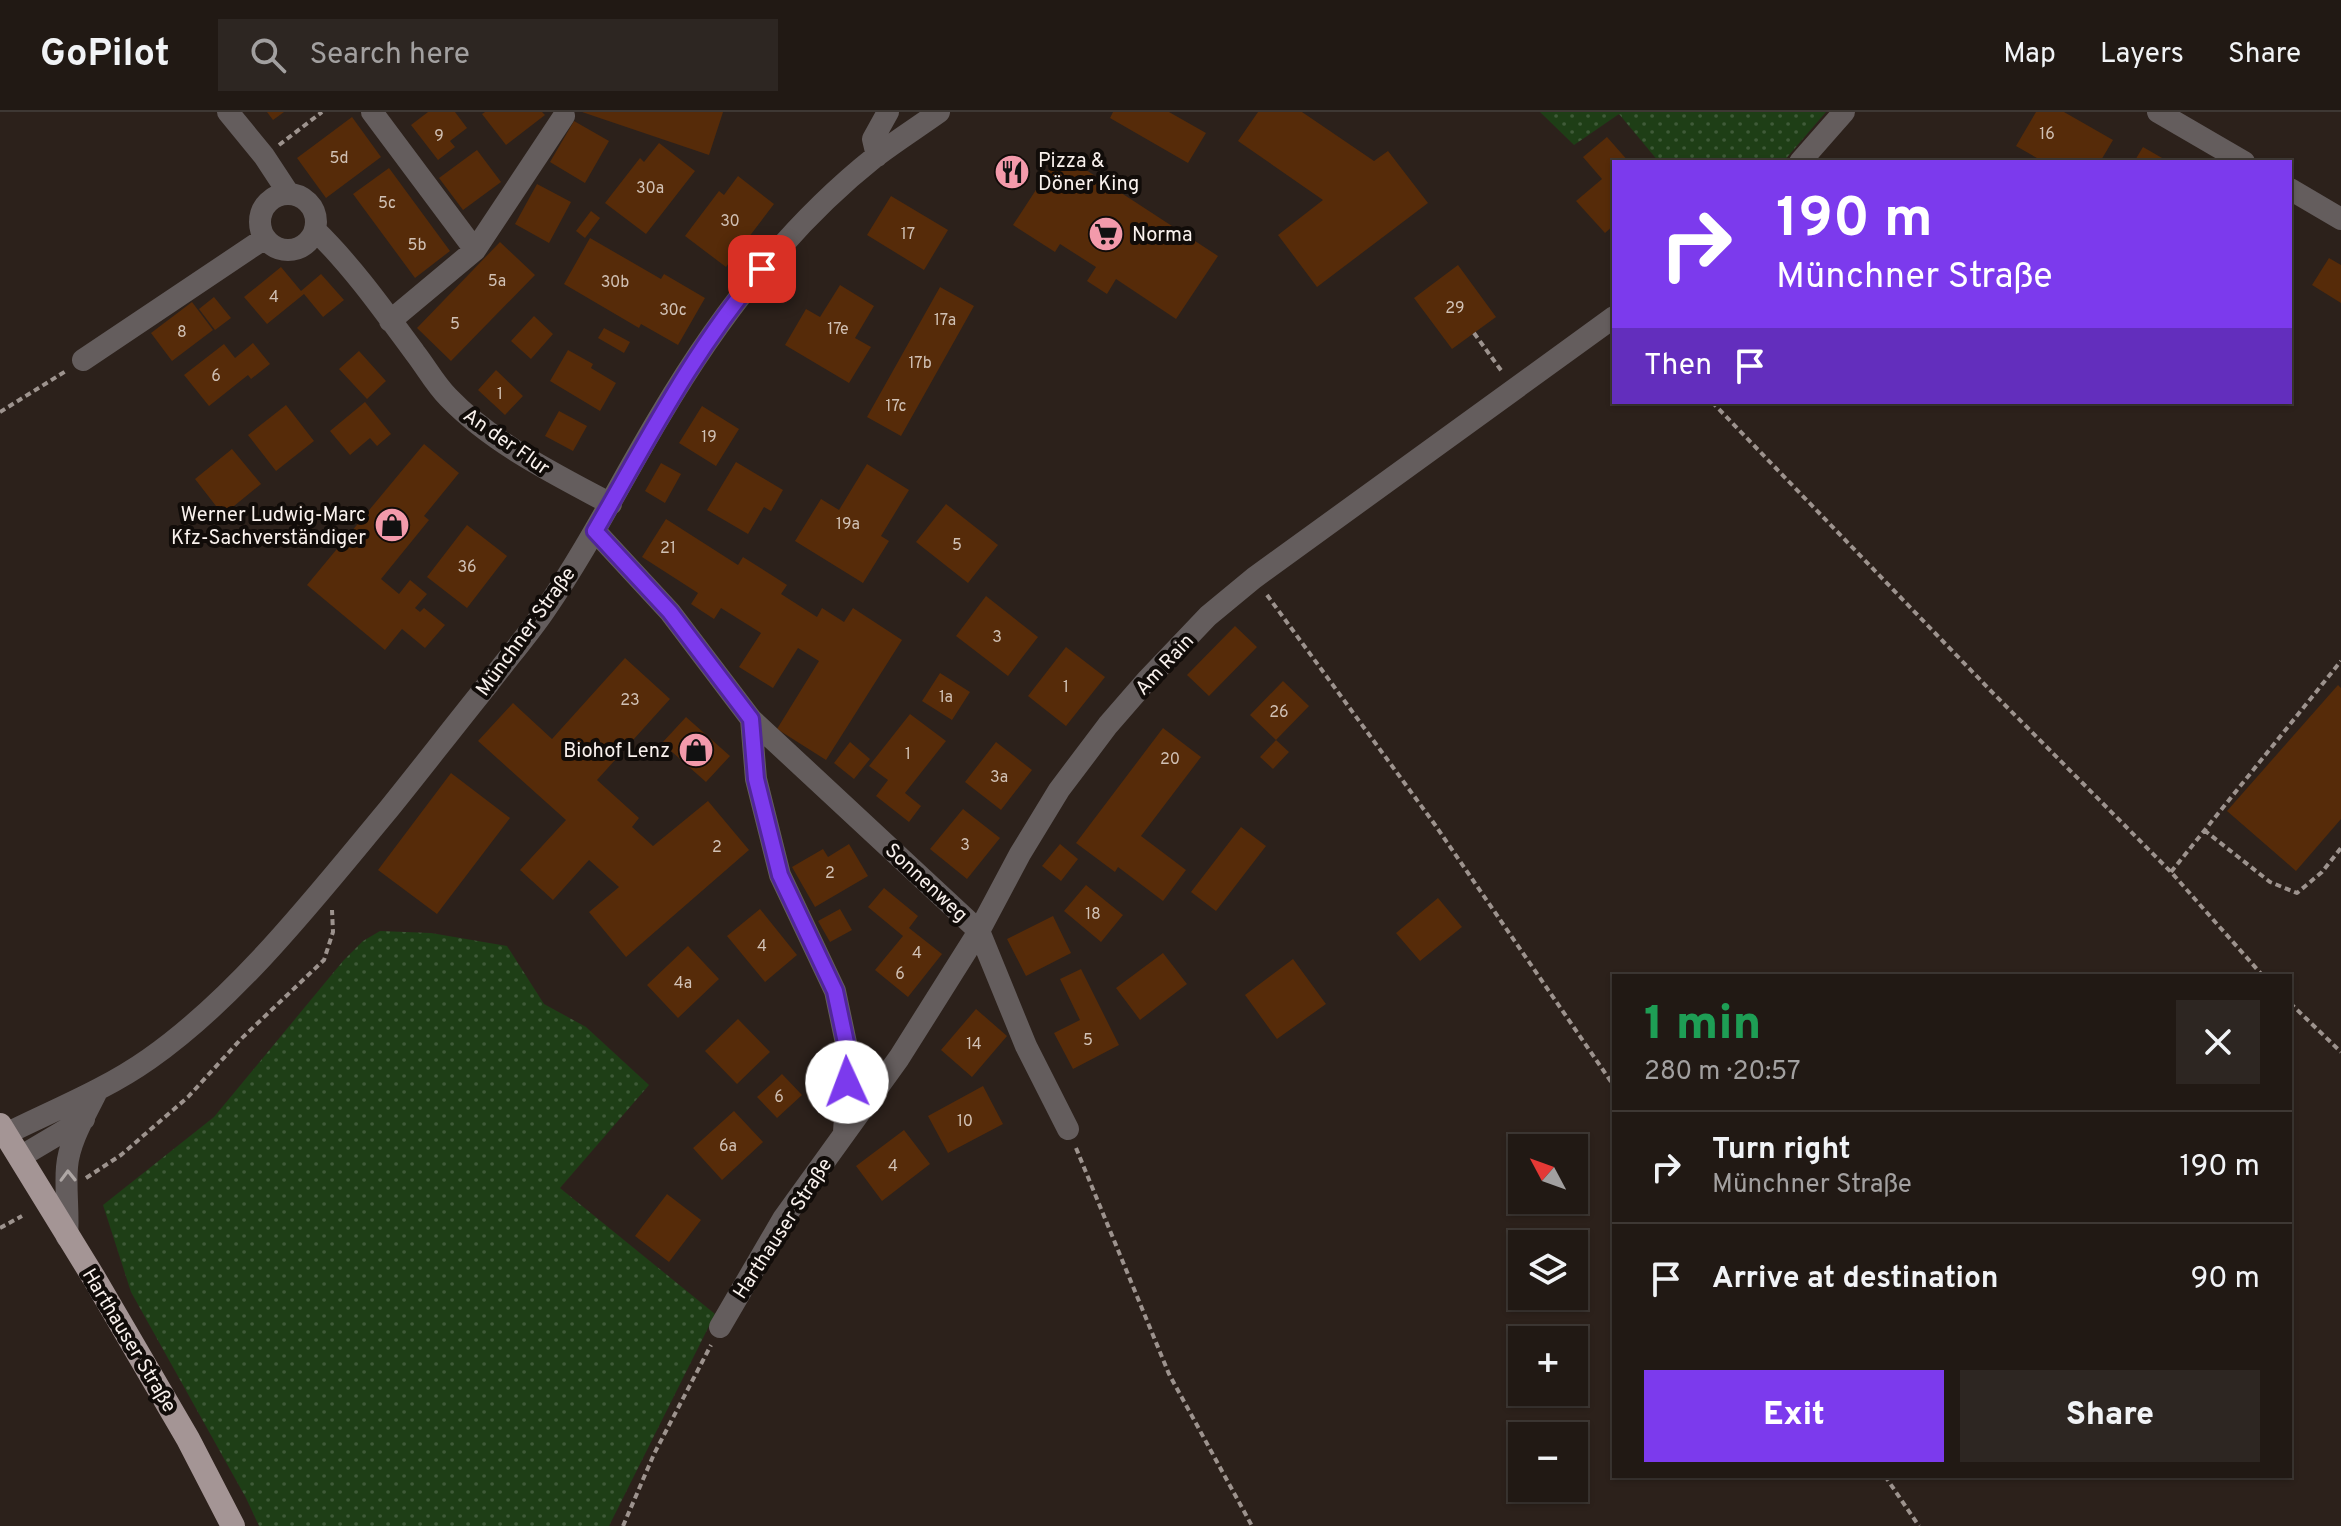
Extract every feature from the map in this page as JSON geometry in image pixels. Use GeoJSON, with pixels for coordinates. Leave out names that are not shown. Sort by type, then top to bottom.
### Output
{"type":"FeatureCollection","features":[{"type":"Feature","properties":{"kind":"main road","name":"Harthauser Straße"},"geometry":{"type":"LineString","coordinates":[[3,1130],[188,1439],[233,1526]]}},
{"type":"Feature","properties":{"kind":"street","name":"An der Flur"},"geometry":{"type":"LineString","coordinates":[[228,112],[264,156],[289,194],[297,195],[311,205],[315,213],[315,230],[335,250],[446,396],[470,418],[552,473],[611,504]]}},
{"type":"Feature","properties":{"kind":"street"},"geometry":{"type":"LineString","coordinates":[[372,112],[475,250]]}},
{"type":"Feature","properties":{"kind":"street"},"geometry":{"type":"LineString","coordinates":[[877,156],[873,139],[888,112]]}},
{"type":"Feature","properties":{"kind":"street","name":"Münchner Straße"},"geometry":{"type":"LineString","coordinates":[[3,1130],[97,1091],[149,1059],[219,1001],[317,893],[430,759],[544,612],[611,504],[660,416],[732,306],[796,230],[846,182],[939,112]]}},
{"type":"Feature","properties":{"kind":"street"},"geometry":{"type":"LineString","coordinates":[[1802,160],[1844,112]]}},
{"type":"Feature","properties":{"kind":"street"},"geometry":{"type":"LineString","coordinates":[[2158,112],[2241,160]]}},
{"type":"Feature","properties":{"kind":"street"},"geometry":{"type":"LineString","coordinates":[[390,321],[475,250],[564,116]]}},
{"type":"Feature","properties":{"kind":"street"},"geometry":{"type":"LineString","coordinates":[[2292,190],[2341,219]]}},
{"type":"Feature","properties":{"kind":"street"},"geometry":{"type":"LineString","coordinates":[[289,194],[279,195],[263,208],[260,218],[265,238],[279,248],[297,249],[305,245],[315,230]]}},
{"type":"Feature","properties":{"kind":"street"},"geometry":{"type":"LineString","coordinates":[[83,360],[265,238]]}},
{"type":"Feature","properties":{"kind":"street","name":"Am Rain"},"geometry":{"type":"LineString","coordinates":[[844,1133],[899,1058],[979,931],[1059,790],[1108,725],[1148,679],[1208,616],[1254,578],[1612,318]]}},
{"type":"Feature","properties":{"kind":"street"},"geometry":{"type":"LineString","coordinates":[[595,531],[670,612],[751,719],[756,779],[780,875],[835,991],[849,1057],[844,1133]]}},
{"type":"Feature","properties":{"kind":"street","name":"Sonnenweg"},"geometry":{"type":"LineString","coordinates":[[751,719],[979,931],[1026,1046],[1068,1129]]}},
{"type":"Feature","properties":{"kind":"street"},"geometry":{"type":"LineString","coordinates":[[67,1237],[67,1167],[71,1149],[97,1091]]}},
{"type":"Feature","properties":{"kind":"street"},"geometry":{"type":"LineString","coordinates":[[20,1157],[84,1119]]}},
{"type":"Feature","properties":{"kind":"street","name":"Harthauser Straße"},"geometry":{"type":"LineString","coordinates":[[720,1327],[783,1219],[844,1133]]}},
{"type":"Feature","properties":{"kind":"path"},"geometry":{"type":"LineString","coordinates":[[264,156],[322,112]]}},
{"type":"Feature","properties":{"kind":"path"},"geometry":{"type":"LineString","coordinates":[[1474,333],[1508,380]]}},
{"type":"Feature","properties":{"kind":"path"},"geometry":{"type":"LineString","coordinates":[[0,412],[83,360]]}},
{"type":"Feature","properties":{"kind":"path"},"geometry":{"type":"LineString","coordinates":[[1714,404],[2171,872],[2261,974]]}},
{"type":"Feature","properties":{"kind":"path"},"geometry":{"type":"LineString","coordinates":[[1270,599],[1433,822],[1612,1083]]}},
{"type":"Feature","properties":{"kind":"path"},"geometry":{"type":"LineString","coordinates":[[2171,872],[2340,664]]}},
{"type":"Feature","properties":{"kind":"path"},"geometry":{"type":"LineString","coordinates":[[2204,830],[2270,882],[2297,893],[2322,872],[2341,848]]}},
{"type":"Feature","properties":{"kind":"path"},"geometry":{"type":"LineString","coordinates":[[84,1179],[121,1155],[188,1097],[241,1039],[324,960],[333,932],[333,911],[317,893]]}},
{"type":"Feature","properties":{"kind":"path"},"geometry":{"type":"LineString","coordinates":[[2292,1005],[2341,1052]]}},
{"type":"Feature","properties":{"kind":"path"},"geometry":{"type":"LineString","coordinates":[[1068,1129],[1169,1374],[1252,1526]]}},
{"type":"Feature","properties":{"kind":"path"},"geometry":{"type":"LineString","coordinates":[[0,1228],[22,1216]]}},
{"type":"Feature","properties":{"kind":"path"},"geometry":{"type":"LineString","coordinates":[[623,1526],[654,1454],[720,1327]]}},
{"type":"Feature","properties":{"kind":"path"},"geometry":{"type":"LineString","coordinates":[[1886,1478],[1919,1526]]}},
{"type":"Feature","properties":{"kind":"green space"},"geometry":{"type":"Polygon","coordinates":[[[1540,112],[1826,112],[1785,160],[1657,160],[1619,114],[1574,145],[1540,112]]]}},
{"type":"Feature","properties":{"kind":"green space"},"geometry":{"type":"Polygon","coordinates":[[[380,931],[431,933],[507,946],[544,1004],[586,1027],[649,1085],[560,1188],[715,1314],[609,1526],[259,1526],[131,1292],[103,1205],[214,1117],[343,961],[363,941],[380,931]]]}},
{"type":"Feature","properties":{"kind":"building"},"geometry":{"type":"Polygon","coordinates":[[[267,112],[284,112],[273,120],[267,112]]]}},
{"type":"Feature","properties":{"kind":"building"},"geometry":{"type":"Polygon","coordinates":[[[428,112],[455,112],[467,128],[450,141],[455,147],[438,160],[411,125],[428,112]]]}},
{"type":"Feature","properties":{"kind":"building"},"geometry":{"type":"Polygon","coordinates":[[[542,112],[545,115],[506,145],[482,114],[542,112]]]}},
{"type":"Feature","properties":{"kind":"building"},"geometry":{"type":"Polygon","coordinates":[[[582,112],[723,112],[709,155],[582,112]]]}},
{"type":"Feature","properties":{"kind":"building"},"geometry":{"type":"Polygon","coordinates":[[[1113,112],[1169,112],[1206,133],[1188,163],[1110,118],[1113,112]]]}},
{"type":"Feature","properties":{"kind":"building"},"geometry":{"type":"Polygon","coordinates":[[[1258,112],[1302,112],[1374,161],[1388,151],[1428,203],[1317,287],[1278,235],[1323,200],[1238,141],[1258,112]]]}},
{"type":"Feature","properties":{"kind":"building"},"geometry":{"type":"Polygon","coordinates":[[[2036,112],[2064,112],[2113,140],[2101,160],[2040,160],[2016,146],[2036,112]]]}},
{"type":"Feature","properties":{"kind":"building"},"geometry":{"type":"Polygon","coordinates":[[[352,117],[381,157],[326,198],[297,158],[352,117]]]}},
{"type":"Feature","properties":{"kind":"building"},"geometry":{"type":"Polygon","coordinates":[[[574,121],[609,141],[585,183],[550,162],[574,121]]]}},
{"type":"Feature","properties":{"kind":"building"},"geometry":{"type":"Polygon","coordinates":[[[1607,137],[1627,160],[1612,160],[1612,227],[1605,233],[1576,201],[1602,179],[1583,157],[1607,137]]]}},
{"type":"Feature","properties":{"kind":"building"},"geometry":{"type":"Polygon","coordinates":[[[659,143],[695,171],[646,234],[605,203],[640,158],[644,162],[659,143]]]}},
{"type":"Feature","properties":{"kind":"building"},"geometry":{"type":"Polygon","coordinates":[[[2143,147],[2166,160],[2135,160],[2143,147]]]}},
{"type":"Feature","properties":{"kind":"building"},"geometry":{"type":"Polygon","coordinates":[[[477,150],[501,182],[463,210],[439,178],[477,150]]]}},
{"type":"Feature","properties":{"kind":"building","name":"Norma"},"geometry":{"type":"Polygon","coordinates":[[[1060,153],[1218,256],[1176,319],[1116,279],[1107,294],[1087,281],[1096,267],[1060,244],[1055,252],[1013,225],[1060,153]]]}},
{"type":"Feature","properties":{"kind":"building"},"geometry":{"type":"Polygon","coordinates":[[[389,168],[450,251],[415,278],[353,194],[389,168]]]}},
{"type":"Feature","properties":{"kind":"building"},"geometry":{"type":"Polygon","coordinates":[[[738,176],[774,204],[726,267],[685,236],[719,191],[724,195],[738,176]]]}},
{"type":"Feature","properties":{"kind":"building"},"geometry":{"type":"Polygon","coordinates":[[[537,184],[571,202],[549,243],[515,224],[537,184]]]}},
{"type":"Feature","properties":{"kind":"building"},"geometry":{"type":"Polygon","coordinates":[[[891,196],[948,230],[924,270],[867,235],[891,196]]]}},
{"type":"Feature","properties":{"kind":"building"},"geometry":{"type":"Polygon","coordinates":[[[591,211],[600,218],[585,238],[576,231],[591,211]]]}},
{"type":"Feature","properties":{"kind":"building"},"geometry":{"type":"Polygon","coordinates":[[[590,238],[661,279],[664,274],[705,298],[678,345],[641,324],[639,328],[564,284],[590,238]]]}},
{"type":"Feature","properties":{"kind":"building"},"geometry":{"type":"Polygon","coordinates":[[[500,242],[535,275],[451,361],[417,328],[500,242]]]}},
{"type":"Feature","properties":{"kind":"building"},"geometry":{"type":"Polygon","coordinates":[[[2329,258],[2341,265],[2341,303],[2312,285],[2329,258]]]}},
{"type":"Feature","properties":{"kind":"building"},"geometry":{"type":"Polygon","coordinates":[[[1458,265],[1496,317],[1452,349],[1414,298],[1458,265]]]}},
{"type":"Feature","properties":{"kind":"building"},"geometry":{"type":"Polygon","coordinates":[[[281,267],[301,291],[321,274],[344,300],[323,317],[304,294],[267,324],[244,297],[281,267]]]}},
{"type":"Feature","properties":{"kind":"building"},"geometry":{"type":"Polygon","coordinates":[[[840,285],[874,306],[855,338],[871,347],[849,383],[785,345],[806,309],[820,317],[840,285]]]}},
{"type":"Feature","properties":{"kind":"building"},"geometry":{"type":"Polygon","coordinates":[[[940,287],[974,306],[901,436],[867,417],[940,287]]]}},
{"type":"Feature","properties":{"kind":"building"},"geometry":{"type":"Polygon","coordinates":[[[214,297],[231,318],[215,330],[199,309],[214,297]]]}},
{"type":"Feature","properties":{"kind":"building"},"geometry":{"type":"Polygon","coordinates":[[[192,302],[213,330],[172,361],[151,333],[192,302]]]}},
{"type":"Feature","properties":{"kind":"building"},"geometry":{"type":"Polygon","coordinates":[[[534,316],[553,334],[531,359],[511,341],[534,316]]]}},
{"type":"Feature","properties":{"kind":"building"},"geometry":{"type":"Polygon","coordinates":[[[604,328],[630,342],[624,353],[598,338],[604,328]]]}},
{"type":"Feature","properties":{"kind":"building"},"geometry":{"type":"Polygon","coordinates":[[[253,343],[270,364],[251,379],[248,375],[209,406],[184,375],[224,344],[235,358],[253,343]]]}},
{"type":"Feature","properties":{"kind":"building"},"geometry":{"type":"Polygon","coordinates":[[[568,350],[593,364],[591,368],[616,383],[600,411],[550,381],[568,350]]]}},
{"type":"Feature","properties":{"kind":"building"},"geometry":{"type":"Polygon","coordinates":[[[359,351],[386,381],[367,399],[339,369],[359,351]]]}},
{"type":"Feature","properties":{"kind":"building"},"geometry":{"type":"Polygon","coordinates":[[[496,370],[523,396],[505,415],[478,390],[496,370]]]}},
{"type":"Feature","properties":{"kind":"building"},"geometry":{"type":"Polygon","coordinates":[[[365,402],[391,434],[377,446],[370,438],[350,455],[330,431],[365,402]]]}},
{"type":"Feature","properties":{"kind":"building"},"geometry":{"type":"Polygon","coordinates":[[[286,405],[314,441],[276,471],[248,435],[286,405]]]}},
{"type":"Feature","properties":{"kind":"building"},"geometry":{"type":"Polygon","coordinates":[[[702,406],[739,429],[716,466],[679,443],[702,406]]]}},
{"type":"Feature","properties":{"kind":"building"},"geometry":{"type":"Polygon","coordinates":[[[559,411],[587,426],[573,451],[545,436],[559,411]]]}},
{"type":"Feature","properties":{"kind":"building"},"geometry":{"type":"Polygon","coordinates":[[[424,444],[459,473],[424,516],[429,520],[381,579],[399,594],[410,580],[427,594],[415,608],[420,612],[424,608],[445,625],[425,648],[402,629],[385,650],[307,585],[424,444]]]}},
{"type":"Feature","properties":{"kind":"building"},"geometry":{"type":"Polygon","coordinates":[[[232,449],[261,484],[223,515],[195,479],[232,449]]]}},
{"type":"Feature","properties":{"kind":"building"},"geometry":{"type":"Polygon","coordinates":[[[736,462],[783,490],[771,511],[764,507],[748,534],[707,510],[736,462]]]}},
{"type":"Feature","properties":{"kind":"building"},"geometry":{"type":"Polygon","coordinates":[[[661,463],[681,474],[665,503],[645,491],[661,463]]]}},
{"type":"Feature","properties":{"kind":"building"},"geometry":{"type":"Polygon","coordinates":[[[867,464],[909,490],[881,536],[889,541],[863,583],[795,541],[821,499],[839,510],[867,464]]]}},
{"type":"Feature","properties":{"kind":"building"},"geometry":{"type":"Polygon","coordinates":[[[946,504],[998,545],[968,583],[916,542],[946,504]]]}},
{"type":"Feature","properties":{"kind":"building"},"geometry":{"type":"Polygon","coordinates":[[[666,519],[738,565],[743,557],[787,585],[781,594],[817,617],[822,608],[844,622],[853,608],[902,640],[826,760],[777,729],[819,661],[798,648],[773,688],[739,667],[761,633],[721,608],[714,619],[691,604],[698,593],[642,557],[666,519]]]}},
{"type":"Feature","properties":{"kind":"building"},"geometry":{"type":"Polygon","coordinates":[[[467,525],[507,556],[467,608],[427,577],[467,525]]]}},
{"type":"Feature","properties":{"kind":"building"},"geometry":{"type":"Polygon","coordinates":[[[986,596],[1038,637],[1008,676],[956,636],[986,596]]]}},
{"type":"Feature","properties":{"kind":"building"},"geometry":{"type":"Polygon","coordinates":[[[1235,626],[1257,647],[1209,696],[1187,675],[1235,626]]]}},
{"type":"Feature","properties":{"kind":"building"},"geometry":{"type":"Polygon","coordinates":[[[1066,647],[1105,677],[1066,726],[1028,696],[1066,647]]]}},
{"type":"Feature","properties":{"kind":"building"},"geometry":{"type":"Polygon","coordinates":[[[625,658],[670,699],[597,780],[639,818],[632,827],[653,846],[708,801],[749,850],[626,957],[589,912],[619,887],[589,860],[553,900],[520,870],[566,820],[478,741],[513,703],[552,739],[625,658]]]}},
{"type":"Feature","properties":{"kind":"building"},"geometry":{"type":"Polygon","coordinates":[[[940,673],[970,692],[952,720],[922,701],[940,673]]]}},
{"type":"Feature","properties":{"kind":"building"},"geometry":{"type":"Polygon","coordinates":[[[1283,681],[1309,706],[1276,740],[1250,715],[1283,681]]]}},
{"type":"Feature","properties":{"kind":"building"},"geometry":{"type":"Polygon","coordinates":[[[2338,685],[2341,688],[2341,819],[2296,871],[2227,811],[2338,685]]]}},
{"type":"Feature","properties":{"kind":"building"},"geometry":{"type":"Polygon","coordinates":[[[910,714],[946,741],[905,793],[921,806],[909,822],[876,796],[888,780],[869,766],[910,714]]]}},
{"type":"Feature","properties":{"kind":"building","name":"Biohof Lenz"},"geometry":{"type":"Polygon","coordinates":[[[686,717],[730,756],[706,782],[662,743],[686,717]]]}},
{"type":"Feature","properties":{"kind":"building"},"geometry":{"type":"Polygon","coordinates":[[[1163,728],[1201,757],[1141,836],[1186,870],[1163,901],[1118,867],[1115,872],[1076,843],[1163,728]]]}},
{"type":"Feature","properties":{"kind":"building"},"geometry":{"type":"Polygon","coordinates":[[[1276,740],[1289,752],[1273,769],[1260,757],[1276,740]]]}},
{"type":"Feature","properties":{"kind":"building"},"geometry":{"type":"Polygon","coordinates":[[[850,742],[870,759],[854,779],[834,763],[850,742]]]}},
{"type":"Feature","properties":{"kind":"building"},"geometry":{"type":"Polygon","coordinates":[[[996,742],[1032,770],[1001,810],[965,782],[996,742]]]}},
{"type":"Feature","properties":{"kind":"building"},"geometry":{"type":"Polygon","coordinates":[[[451,773],[510,818],[437,914],[378,870],[451,773]]]}},
{"type":"Feature","properties":{"kind":"building"},"geometry":{"type":"Polygon","coordinates":[[[963,809],[1000,838],[967,879],[930,849],[963,809]]]}},
{"type":"Feature","properties":{"kind":"building"},"geometry":{"type":"Polygon","coordinates":[[[1241,827],[1266,846],[1216,911],[1191,892],[1241,827]]]}},
{"type":"Feature","properties":{"kind":"building"},"geometry":{"type":"Polygon","coordinates":[[[849,844],[868,876],[815,907],[792,867],[823,849],[828,857],[849,844]]]}},
{"type":"Feature","properties":{"kind":"building"},"geometry":{"type":"Polygon","coordinates":[[[1060,844],[1078,859],[1061,881],[1042,866],[1060,844]]]}},
{"type":"Feature","properties":{"kind":"building"},"geometry":{"type":"Polygon","coordinates":[[[1086,885],[1123,915],[1101,942],[1064,911],[1086,885]]]}},
{"type":"Feature","properties":{"kind":"building"},"geometry":{"type":"Polygon","coordinates":[[[884,888],[918,916],[909,928],[942,954],[908,997],[875,970],[903,936],[868,907],[884,888]]]}},
{"type":"Feature","properties":{"kind":"building"},"geometry":{"type":"Polygon","coordinates":[[[1438,898],[1462,927],[1420,961],[1396,933],[1438,898]]]}},
{"type":"Feature","properties":{"kind":"building"},"geometry":{"type":"Polygon","coordinates":[[[760,909],[797,955],[765,982],[727,936],[760,909]]]}},
{"type":"Feature","properties":{"kind":"building"},"geometry":{"type":"Polygon","coordinates":[[[840,909],[852,930],[830,942],[818,921],[840,909]]]}},
{"type":"Feature","properties":{"kind":"building"},"geometry":{"type":"Polygon","coordinates":[[[1053,916],[1071,953],[1026,976],[1007,939],[1053,916]]]}},
{"type":"Feature","properties":{"kind":"building"},"geometry":{"type":"Polygon","coordinates":[[[688,946],[719,979],[678,1018],[647,985],[688,946]]]}},
{"type":"Feature","properties":{"kind":"building"},"geometry":{"type":"Polygon","coordinates":[[[1163,953],[1187,984],[1140,1020],[1116,988],[1163,953]]]}},
{"type":"Feature","properties":{"kind":"building"},"geometry":{"type":"Polygon","coordinates":[[[1293,959],[1326,1004],[1277,1039],[1245,995],[1293,959]]]}},
{"type":"Feature","properties":{"kind":"building"},"geometry":{"type":"Polygon","coordinates":[[[1081,969],[1119,1045],[1073,1069],[1054,1033],[1080,1020],[1060,979],[1081,969]]]}},
{"type":"Feature","properties":{"kind":"building"},"geometry":{"type":"Polygon","coordinates":[[[976,1009],[1007,1036],[972,1077],[941,1050],[976,1009]]]}},
{"type":"Feature","properties":{"kind":"building"},"geometry":{"type":"Polygon","coordinates":[[[738,1019],[770,1052],[737,1084],[705,1051],[738,1019]]]}},
{"type":"Feature","properties":{"kind":"building"},"geometry":{"type":"Polygon","coordinates":[[[782,1074],[802,1095],[777,1118],[757,1097],[782,1074]]]}},
{"type":"Feature","properties":{"kind":"building"},"geometry":{"type":"Polygon","coordinates":[[[983,1086],[1003,1124],[948,1153],[928,1116],[983,1086]]]}},
{"type":"Feature","properties":{"kind":"building"},"geometry":{"type":"Polygon","coordinates":[[[734,1111],[763,1142],[722,1180],[693,1148],[734,1111]]]}},
{"type":"Feature","properties":{"kind":"building"},"geometry":{"type":"Polygon","coordinates":[[[904,1130],[930,1164],[882,1201],[856,1166],[904,1130]]]}},
{"type":"Feature","properties":{"kind":"building"},"geometry":{"type":"Polygon","coordinates":[[[667,1194],[701,1220],[669,1262],[635,1236],[667,1194]]]}},
{"type":"Feature","properties":{"kind":"place","name":"Pizza & Döner King"},"geometry":{"type":"Point","coordinates":[1012,172]}},
{"type":"Feature","properties":{"kind":"place","name":"Norma"},"geometry":{"type":"Point","coordinates":[1106,234]}},
{"type":"Feature","properties":{"kind":"place","name":"Werner Ludwig-Marc Kfz-Sachverständiger"},"geometry":{"type":"Point","coordinates":[392,525]}},
{"type":"Feature","properties":{"kind":"place","name":"Biohof Lenz"},"geometry":{"type":"Point","coordinates":[696,750]}},
{"type":"Feature","properties":{"kind":"route"},"geometry":{"type":"LineString","coordinates":[[762,269],[719,324],[674,393],[595,531],[670,612],[751,719],[756,779],[780,875],[835,991],[849,1057],[847,1082]]}}]}
